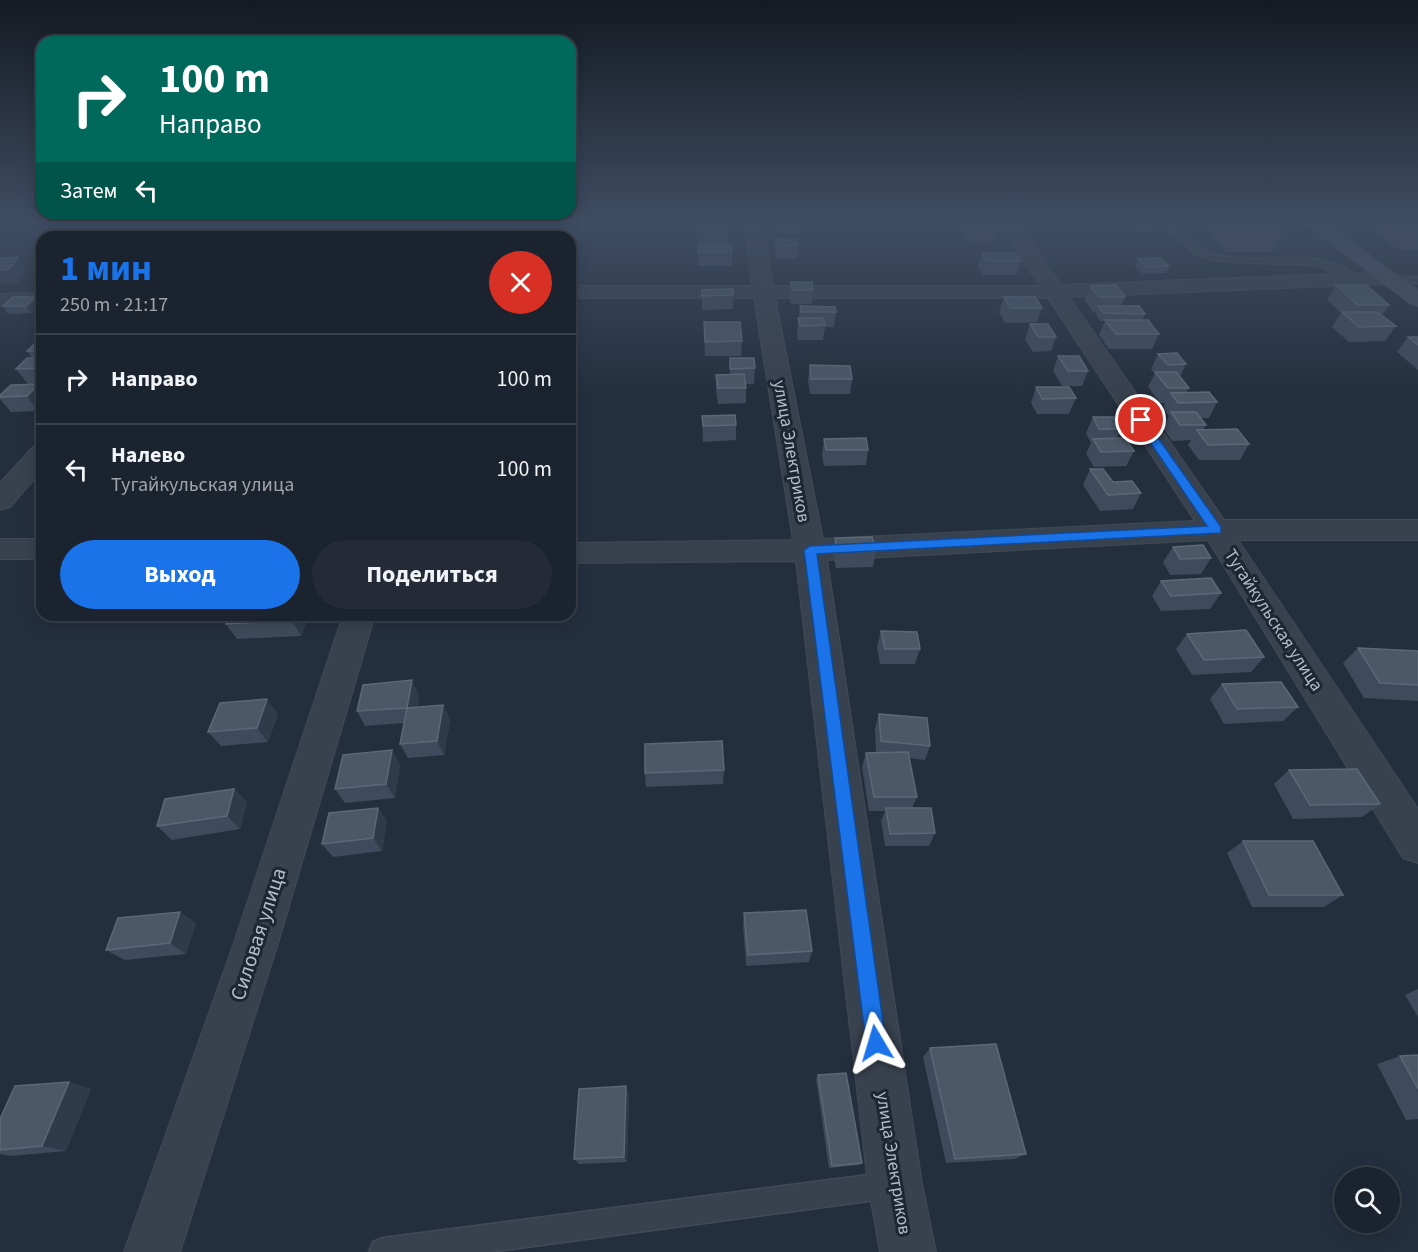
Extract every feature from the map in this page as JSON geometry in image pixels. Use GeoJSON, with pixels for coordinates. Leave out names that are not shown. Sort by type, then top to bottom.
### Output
{"type":"FeatureCollection","features":[{"type":"Feature","properties":{"kind":"street","name":"улица Электриков"},"geometry":{"type":"LineString","coordinates":[[761,278],[810,550],[895,1184],[908,1252]]}},
{"type":"Feature","properties":{"kind":"street","name":"Тугайкульская улица"},"geometry":{"type":"LineString","coordinates":[[1044,278],[1216,530],[1418,844]]}},
{"type":"Feature","properties":{"kind":"street"},"geometry":{"type":"LineString","coordinates":[[576,291],[1053,292],[1355,279],[1390,280],[1418,300]]}},
{"type":"Feature","properties":{"kind":"street"},"geometry":{"type":"LineString","coordinates":[[0,300],[36,299]]}},
{"type":"Feature","properties":{"kind":"street"},"geometry":{"type":"LineString","coordinates":[[0,501],[36,460]]}},
{"type":"Feature","properties":{"kind":"street"},"geometry":{"type":"LineString","coordinates":[[576,553],[810,550],[1216,530],[1418,530]]}},
{"type":"Feature","properties":{"kind":"street"},"geometry":{"type":"LineString","coordinates":[[0,549],[36,549]]}},
{"type":"Feature","properties":{"kind":"street","name":"Силовая улица"},"geometry":{"type":"LineString","coordinates":[[152,1252],[257,940],[357,621]]}},
{"type":"Feature","properties":{"kind":"lane"},"geometry":{"type":"LineString","coordinates":[[1390,280],[1418,280]]}},
{"type":"Feature","properties":{"kind":"lane"},"geometry":{"type":"LineString","coordinates":[[383,1252],[895,1184]]}},
{"type":"Feature","properties":{"kind":"building"},"geometry":{"type":"Polygon","coordinates":[[[791,282],[812,282],[813,290],[792,290],[791,282]]]}},
{"type":"Feature","properties":{"kind":"building"},"geometry":{"type":"Polygon","coordinates":[[[1116,285],[1125,297],[1099,297],[1090,286],[1116,285]]]}},
{"type":"Feature","properties":{"kind":"building"},"geometry":{"type":"Polygon","coordinates":[[[1336,285],[1366,285],[1389,305],[1358,305],[1336,285]]]}},
{"type":"Feature","properties":{"kind":"building"},"geometry":{"type":"Polygon","coordinates":[[[733,289],[733,295],[702,296],[702,290],[733,289]]]}},
{"type":"Feature","properties":{"kind":"building"},"geometry":{"type":"Polygon","coordinates":[[[13,297],[36,297],[26,306],[3,306],[13,297]]]}},
{"type":"Feature","properties":{"kind":"building"},"geometry":{"type":"Polygon","coordinates":[[[1004,297],[1035,297],[1042,308],[1010,308],[1004,297]]]}},
{"type":"Feature","properties":{"kind":"building"},"geometry":{"type":"Polygon","coordinates":[[[800,306],[835,307],[836,312],[801,312],[800,306]]]}},
{"type":"Feature","properties":{"kind":"building"},"geometry":{"type":"Polygon","coordinates":[[[1098,306],[1139,306],[1145,314],[1103,313],[1098,306]]]}},
{"type":"Feature","properties":{"kind":"building"},"geometry":{"type":"Polygon","coordinates":[[[1342,312],[1377,312],[1396,326],[1359,327],[1342,312]]]}},
{"type":"Feature","properties":{"kind":"building"},"geometry":{"type":"Polygon","coordinates":[[[798,318],[823,318],[825,325],[800,326],[798,318]]]}},
{"type":"Feature","properties":{"kind":"building"},"geometry":{"type":"Polygon","coordinates":[[[1105,320],[1148,320],[1159,334],[1116,334],[1105,320]]]}},
{"type":"Feature","properties":{"kind":"building"},"geometry":{"type":"Polygon","coordinates":[[[704,322],[740,322],[742,341],[705,342],[704,322]]]}},
{"type":"Feature","properties":{"kind":"building"},"geometry":{"type":"Polygon","coordinates":[[[1030,324],[1048,324],[1056,337],[1038,337],[1030,324]]]}},
{"type":"Feature","properties":{"kind":"building"},"geometry":{"type":"Polygon","coordinates":[[[1408,337],[1418,337],[1418,345],[1408,337]]]}},
{"type":"Feature","properties":{"kind":"building"},"geometry":{"type":"Polygon","coordinates":[[[36,343],[36,351],[27,351],[36,343]]]}},
{"type":"Feature","properties":{"kind":"building"},"geometry":{"type":"Polygon","coordinates":[[[1177,353],[1186,364],[1168,365],[1158,354],[1177,353]]]}},
{"type":"Feature","properties":{"kind":"building"},"geometry":{"type":"Polygon","coordinates":[[[1058,356],[1079,356],[1088,371],[1068,371],[1058,356]]]}},
{"type":"Feature","properties":{"kind":"building"},"geometry":{"type":"Polygon","coordinates":[[[27,358],[36,358],[36,368],[16,369],[27,358]]]}},
{"type":"Feature","properties":{"kind":"building"},"geometry":{"type":"Polygon","coordinates":[[[730,358],[754,358],[755,368],[730,369],[730,358]]]}},
{"type":"Feature","properties":{"kind":"building"},"geometry":{"type":"Polygon","coordinates":[[[810,365],[850,366],[852,379],[811,379],[810,365]]]}},
{"type":"Feature","properties":{"kind":"building"},"geometry":{"type":"Polygon","coordinates":[[[1155,372],[1176,372],[1189,388],[1168,388],[1155,372]]]}},
{"type":"Feature","properties":{"kind":"building"},"geometry":{"type":"Polygon","coordinates":[[[744,374],[746,388],[718,388],[716,375],[744,374]]]}},
{"type":"Feature","properties":{"kind":"building"},"geometry":{"type":"Polygon","coordinates":[[[36,384],[36,387],[27,396],[0,397],[11,385],[36,384]]]}},
{"type":"Feature","properties":{"kind":"building"},"geometry":{"type":"Polygon","coordinates":[[[1036,387],[1069,387],[1076,398],[1042,399],[1036,387]]]}},
{"type":"Feature","properties":{"kind":"building"},"geometry":{"type":"Polygon","coordinates":[[[1209,392],[1217,402],[1178,403],[1171,393],[1209,392]]]}},
{"type":"Feature","properties":{"kind":"building"},"geometry":{"type":"Polygon","coordinates":[[[1171,412],[1196,412],[1206,425],[1180,425],[1171,412]]]}},
{"type":"Feature","properties":{"kind":"building"},"geometry":{"type":"Polygon","coordinates":[[[735,415],[736,425],[703,426],[702,416],[735,415]]]}},
{"type":"Feature","properties":{"kind":"building"},"geometry":{"type":"Polygon","coordinates":[[[1093,417],[1114,417],[1121,429],[1099,429],[1093,417]]]}},
{"type":"Feature","properties":{"kind":"building"},"geometry":{"type":"Polygon","coordinates":[[[1237,429],[1249,444],[1208,445],[1197,430],[1237,429]]]}},
{"type":"Feature","properties":{"kind":"building"},"geometry":{"type":"Polygon","coordinates":[[[866,438],[868,450],[826,450],[824,439],[866,438]]]}},
{"type":"Feature","properties":{"kind":"building"},"geometry":{"type":"Polygon","coordinates":[[[1125,438],[1134,451],[1101,452],[1093,439],[1125,438]]]}},
{"type":"Feature","properties":{"kind":"building"},"geometry":{"type":"Polygon","coordinates":[[[1090,469],[1103,469],[1113,482],[1132,481],[1141,493],[1108,495],[1090,469]]]}},
{"type":"Feature","properties":{"kind":"building"},"geometry":{"type":"Polygon","coordinates":[[[872,537],[876,551],[838,552],[835,538],[872,537]]]}},
{"type":"Feature","properties":{"kind":"building"},"geometry":{"type":"Polygon","coordinates":[[[1203,545],[1211,558],[1180,559],[1173,547],[1203,545]]]}},
{"type":"Feature","properties":{"kind":"building"},"geometry":{"type":"Polygon","coordinates":[[[1211,578],[1221,593],[1171,596],[1161,581],[1211,578]]]}},
{"type":"Feature","properties":{"kind":"building"},"geometry":{"type":"Polygon","coordinates":[[[227,621],[276,621],[226,624],[227,621]]]}},
{"type":"Feature","properties":{"kind":"building"},"geometry":{"type":"Polygon","coordinates":[[[1246,630],[1264,657],[1204,660],[1187,634],[1246,630]]]}},
{"type":"Feature","properties":{"kind":"building"},"geometry":{"type":"Polygon","coordinates":[[[881,631],[917,632],[920,649],[885,649],[881,631]]]}},
{"type":"Feature","properties":{"kind":"building"},"geometry":{"type":"Polygon","coordinates":[[[1358,648],[1418,651],[1418,685],[1380,683],[1358,648]]]}},
{"type":"Feature","properties":{"kind":"building"},"geometry":{"type":"Polygon","coordinates":[[[412,680],[407,708],[357,711],[363,685],[412,680]]]}},
{"type":"Feature","properties":{"kind":"building"},"geometry":{"type":"Polygon","coordinates":[[[1281,682],[1298,707],[1237,709],[1222,684],[1281,682]]]}},
{"type":"Feature","properties":{"kind":"building"},"geometry":{"type":"Polygon","coordinates":[[[267,699],[257,728],[208,732],[220,703],[267,699]]]}},
{"type":"Feature","properties":{"kind":"building"},"geometry":{"type":"Polygon","coordinates":[[[443,705],[437,741],[400,744],[407,708],[443,705]]]}},
{"type":"Feature","properties":{"kind":"building"},"geometry":{"type":"Polygon","coordinates":[[[879,714],[927,718],[930,746],[881,741],[879,714]]]}},
{"type":"Feature","properties":{"kind":"building"},"geometry":{"type":"Polygon","coordinates":[[[722,741],[724,770],[645,773],[645,744],[722,741]]]}},
{"type":"Feature","properties":{"kind":"building"},"geometry":{"type":"Polygon","coordinates":[[[392,750],[386,784],[335,789],[343,755],[392,750]]]}},
{"type":"Feature","properties":{"kind":"building"},"geometry":{"type":"Polygon","coordinates":[[[908,752],[917,797],[874,797],[866,753],[908,752]]]}},
{"type":"Feature","properties":{"kind":"building"},"geometry":{"type":"Polygon","coordinates":[[[1357,769],[1380,804],[1310,805],[1289,770],[1357,769]]]}},
{"type":"Feature","properties":{"kind":"building"},"geometry":{"type":"Polygon","coordinates":[[[234,789],[227,816],[157,826],[165,799],[234,789]]]}},
{"type":"Feature","properties":{"kind":"building"},"geometry":{"type":"Polygon","coordinates":[[[378,808],[373,838],[322,844],[329,813],[378,808]]]}},
{"type":"Feature","properties":{"kind":"building"},"geometry":{"type":"Polygon","coordinates":[[[886,808],[931,808],[935,833],[890,834],[886,808]]]}},
{"type":"Feature","properties":{"kind":"building"},"geometry":{"type":"Polygon","coordinates":[[[1243,841],[1313,841],[1343,895],[1269,895],[1243,841]]]}},
{"type":"Feature","properties":{"kind":"building"},"geometry":{"type":"Polygon","coordinates":[[[806,910],[812,951],[748,955],[744,913],[806,910]]]}},
{"type":"Feature","properties":{"kind":"building"},"geometry":{"type":"Polygon","coordinates":[[[180,912],[170,943],[106,950],[118,918],[180,912]]]}},
{"type":"Feature","properties":{"kind":"building"},"geometry":{"type":"Polygon","coordinates":[[[996,1044],[1026,1154],[955,1159],[930,1048],[996,1044]]]}},
{"type":"Feature","properties":{"kind":"building"},"geometry":{"type":"Polygon","coordinates":[[[1418,1055],[1418,1089],[1400,1056],[1418,1055]]]}},
{"type":"Feature","properties":{"kind":"building"},"geometry":{"type":"Polygon","coordinates":[[[846,1073],[862,1163],[832,1166],[818,1075],[846,1073]]]}},
{"type":"Feature","properties":{"kind":"building"},"geometry":{"type":"Polygon","coordinates":[[[69,1082],[42,1146],[0,1150],[0,1119],[15,1086],[69,1082]]]}},
{"type":"Feature","properties":{"kind":"building"},"geometry":{"type":"Polygon","coordinates":[[[626,1086],[624,1157],[574,1159],[579,1089],[626,1086]]]}},
{"type":"Feature","properties":{"kind":"route"},"geometry":{"type":"LineString","coordinates":[[876,1043],[810,550],[1216,530],[1141,420]]}}]}
